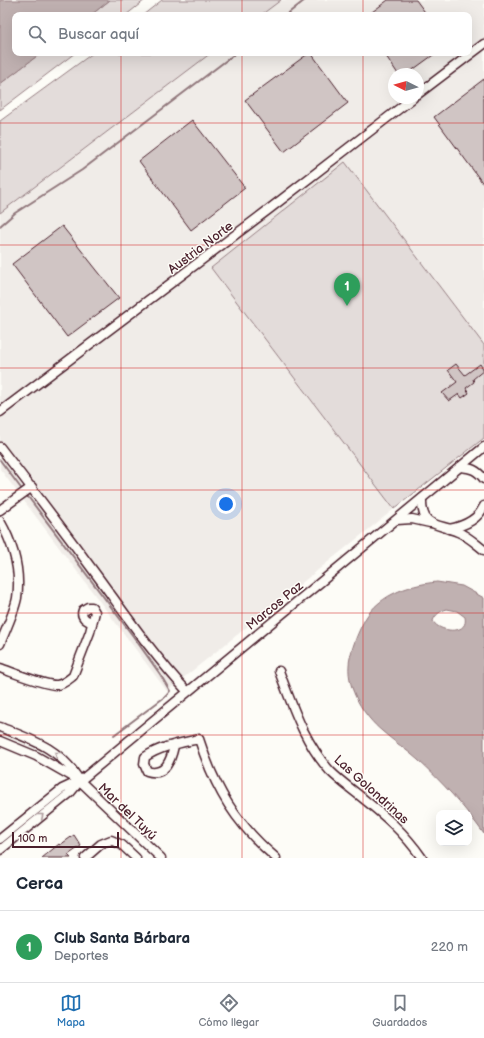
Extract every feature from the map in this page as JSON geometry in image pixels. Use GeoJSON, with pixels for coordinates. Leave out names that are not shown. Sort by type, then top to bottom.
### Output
{"type":"FeatureCollection","features":[{"type":"Feature","properties":{"kind":"street"},"geometry":{"type":"LineString","coordinates":[[472,53],[484,44]]}},
{"type":"Feature","properties":{"kind":"street"},"geometry":{"type":"LineString","coordinates":[[424,89],[468,56]]}},
{"type":"Feature","properties":{"kind":"street","name":"Austria Norte"},"geometry":{"type":"LineString","coordinates":[[0,412],[268,210],[405,104]]}},
{"type":"Feature","properties":{"kind":"street"},"geometry":{"type":"LineString","coordinates":[[0,447],[27,491],[151,650],[187,691]]}},
{"type":"Feature","properties":{"kind":"street","name":"Marcos Paz"},"geometry":{"type":"LineString","coordinates":[[80,781],[484,447]]}},
{"type":"Feature","properties":{"kind":"street"},"geometry":{"type":"LineString","coordinates":[[460,467],[474,469],[479,472],[484,479]]}},
{"type":"Feature","properties":{"kind":"street"},"geometry":{"type":"LineString","coordinates":[[0,510],[27,491]]}},
{"type":"Feature","properties":{"kind":"street"},"geometry":{"type":"LineString","coordinates":[[422,499],[422,512],[430,523]]}},
{"type":"Feature","properties":{"kind":"street"},"geometry":{"type":"LineString","coordinates":[[449,529],[469,522],[481,512],[484,506]]}},
{"type":"Feature","properties":{"kind":"street"},"geometry":{"type":"LineString","coordinates":[[396,520],[412,519],[449,529],[467,536],[484,550]]}},
{"type":"Feature","properties":{"kind":"street"},"geometry":{"type":"LineString","coordinates":[[0,521],[10,540],[18,585],[17,599],[0,644]]}},
{"type":"Feature","properties":{"kind":"street"},"geometry":{"type":"LineString","coordinates":[[0,668],[47,683],[55,685],[63,684],[73,676],[92,623]]}},
{"type":"Feature","properties":{"kind":"street","name":"Las Golondrinas"},"geometry":{"type":"LineString","coordinates":[[279,671],[298,722],[320,760],[340,780],[393,822],[422,858]]}},
{"type":"Feature","properties":{"kind":"street"},"geometry":{"type":"LineString","coordinates":[[0,727],[41,743],[59,755],[80,781]]}},
{"type":"Feature","properties":{"kind":"street"},"geometry":{"type":"LineString","coordinates":[[174,746],[199,739],[212,777],[226,801],[253,838],[276,858]]}},
{"type":"Feature","properties":{"kind":"street"},"geometry":{"type":"LineString","coordinates":[[0,741],[51,764],[80,781]]}},
{"type":"Feature","properties":{"kind":"street"},"geometry":{"type":"LineString","coordinates":[[0,839],[62,789],[80,781]]}},
{"type":"Feature","properties":{"kind":"street"},"geometry":{"type":"LineString","coordinates":[[0,850],[70,792],[80,781]]}},
{"type":"Feature","properties":{"kind":"street","name":"Mar del Tuyú"},"geometry":{"type":"LineString","coordinates":[[80,781],[161,858]]}},
{"type":"Feature","properties":{"kind":"street"},"geometry":{"type":"LineString","coordinates":[[85,858],[101,844],[111,840],[122,845],[136,858]]}},
{"type":"Feature","properties":{"kind":"shaded area"},"geometry":{"type":"Polygon","coordinates":[[[0,0],[110,0],[95,12],[12,12],[12,56],[37,56],[0,84],[0,0]]]}},
{"type":"Feature","properties":{"kind":"shaded area"},"geometry":{"type":"Polygon","coordinates":[[[110,0],[145,0],[130,12],[95,12],[110,0]]]}},
{"type":"Feature","properties":{"kind":"shaded area"},"geometry":{"type":"Polygon","coordinates":[[[162,0],[281,0],[265,12],[147,12],[162,0]]]}},
{"type":"Feature","properties":{"kind":"shaded area"},"geometry":{"type":"Polygon","coordinates":[[[281,0],[484,0],[484,345],[345,162],[211,268],[394,509],[167,691],[0,469],[0,213],[207,56],[472,56],[472,12],[265,12],[281,0]]]}},
{"type":"Feature","properties":{"kind":"shaded area"},"geometry":{"type":"Polygon","coordinates":[[[37,56],[71,56],[0,110],[0,84],[37,56]]]}},
{"type":"Feature","properties":{"kind":"shaded area"},"geometry":{"type":"Polygon","coordinates":[[[89,56],[207,56],[0,213],[0,121],[89,56]]]}},
{"type":"Feature","properties":{"kind":"shaded area"},"geometry":{"type":"Polygon","coordinates":[[[345,162],[484,345],[484,438],[394,509],[211,268],[345,162]]]}},
{"type":"Feature","properties":{"kind":"shaded area"},"geometry":{"type":"Polygon","coordinates":[[[437,582],[462,586],[484,598],[484,834],[472,818],[472,810],[465,810],[436,777],[375,725],[363,710],[351,683],[349,674],[350,656],[358,634],[368,615],[375,606],[384,599],[404,589],[437,582]],[[447,609],[436,615],[433,621],[436,625],[446,630],[458,630],[465,623],[465,617],[457,611],[447,609]]]}},
{"type":"Feature","properties":{"kind":"building"},"geometry":{"type":"Polygon","coordinates":[[[388,0],[416,0],[425,12],[372,12],[388,0]]]}},
{"type":"Feature","properties":{"kind":"building"},"geometry":{"type":"Polygon","coordinates":[[[305,56],[313,56],[348,103],[284,152],[245,100],[305,56]]]}},
{"type":"Feature","properties":{"kind":"building"},"geometry":{"type":"Polygon","coordinates":[[[386,56],[432,56],[415,68],[394,68],[386,56]]]}},
{"type":"Feature","properties":{"kind":"building"},"geometry":{"type":"Polygon","coordinates":[[[484,79],[484,185],[434,117],[484,79]]]}},
{"type":"Feature","properties":{"kind":"building"},"geometry":{"type":"Polygon","coordinates":[[[192,120],[245,188],[191,230],[139,161],[192,120]]]}},
{"type":"Feature","properties":{"kind":"building"},"geometry":{"type":"Polygon","coordinates":[[[62,226],[119,298],[67,337],[12,264],[62,226]]]}},
{"type":"Feature","properties":{"kind":"building"},"geometry":{"type":"Polygon","coordinates":[[[456,364],[465,375],[480,364],[484,370],[473,379],[474,382],[466,388],[469,393],[462,398],[459,394],[449,401],[442,393],[457,382],[448,370],[456,364]]]}},
{"type":"Feature","properties":{"kind":"building"},"geometry":{"type":"Polygon","coordinates":[[[74,835],[81,846],[68,855],[71,858],[42,858],[59,844],[60,845],[74,835]]]}},
{"type":"Feature","properties":{"kind":"waterway"},"geometry":{"type":"LineString","coordinates":[[290,12],[305,0]]}},
{"type":"Feature","properties":{"kind":"waterway"},"geometry":{"type":"LineString","coordinates":[[0,226],[15,213],[82,170],[232,56]]}},
{"type":"Feature","properties":{"kind":"waterway"},"geometry":{"type":"LineString","coordinates":[[0,460],[23,491]]}},
{"type":"Feature","properties":{"kind":"waterway"},"geometry":{"type":"LineString","coordinates":[[26,494],[133,636],[170,691],[166,696],[114,735]]}},
{"type":"Feature","properties":{"kind":"place","name":"Club Santa Bárbara"},"geometry":{"type":"Point","coordinates":[347,306]}}]}
